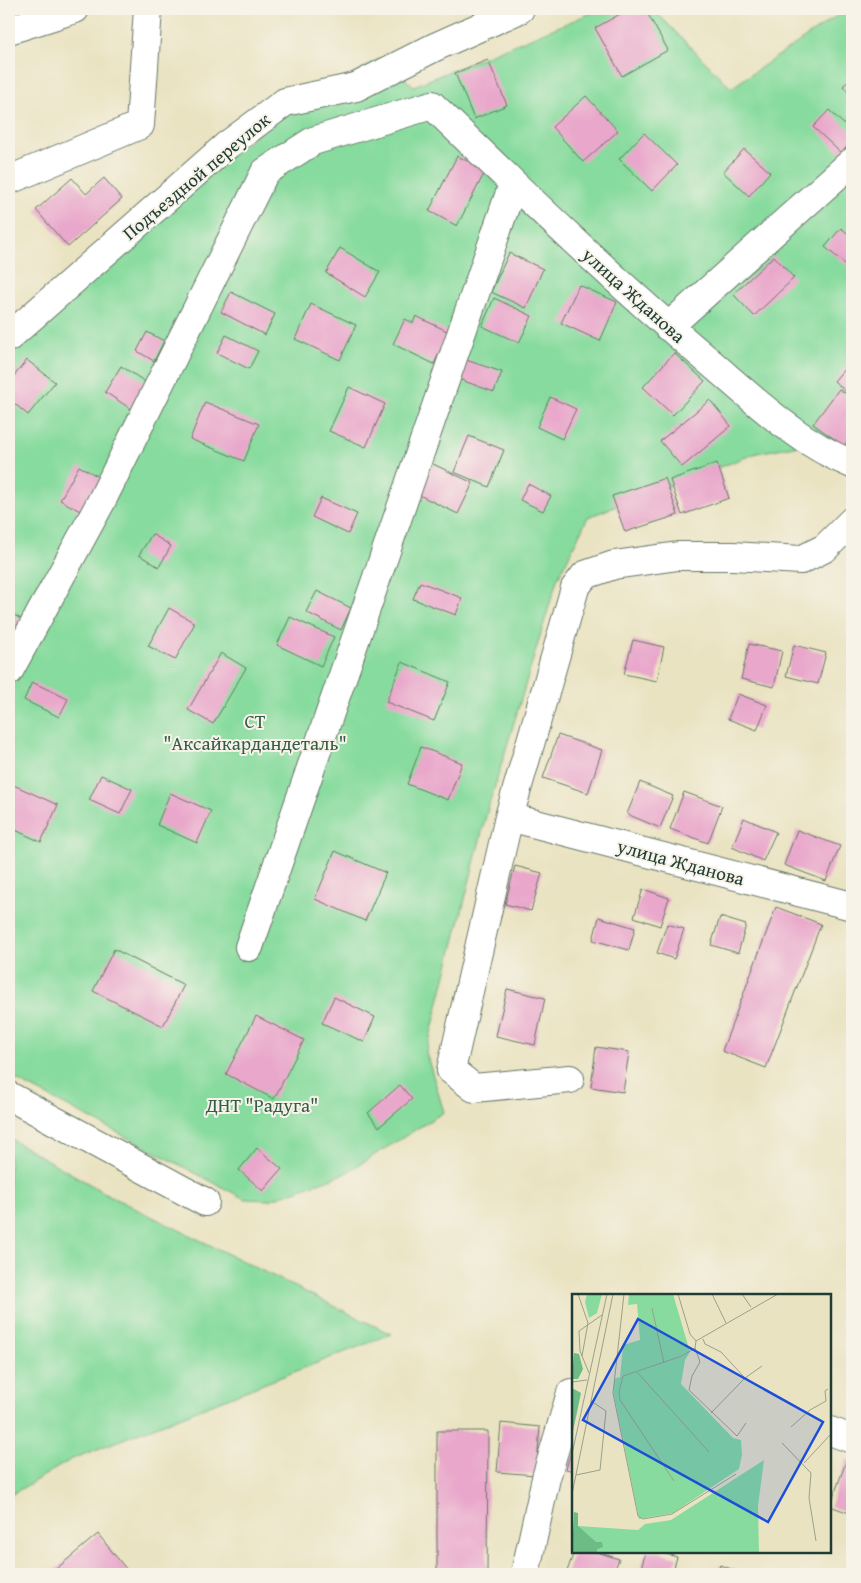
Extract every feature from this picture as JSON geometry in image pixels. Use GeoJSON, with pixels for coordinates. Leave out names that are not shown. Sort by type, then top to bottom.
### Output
{"type":"FeatureCollection","features":[{"type":"Feature","properties":{"kind":"street"},"geometry":{"type":"LineString","coordinates":[[9,30],[75,9]]}},
{"type":"Feature","properties":{"kind":"street"},"geometry":{"type":"LineString","coordinates":[[9,180],[140,125],[148,9]]}},
{"type":"Feature","properties":{"kind":"street","name":"Подъездной переулок"},"geometry":{"type":"LineString","coordinates":[[9,337],[226,146],[286,102],[356,87],[408,60],[520,9]]}},
{"type":"Feature","properties":{"kind":"street","name":"улица Жданова"},"geometry":{"type":"LineString","coordinates":[[9,671],[101,502],[265,172],[313,141],[432,105],[513,184],[668,327],[776,418],[837,458],[852,464]]}},
{"type":"Feature","properties":{"kind":"street"},"geometry":{"type":"LineString","coordinates":[[668,327],[852,162]]}},
{"type":"Feature","properties":{"kind":"street"},"geometry":{"type":"LineString","coordinates":[[249,948],[513,184]]}},
{"type":"Feature","properties":{"kind":"street"},"geometry":{"type":"LineString","coordinates":[[570,1079],[474,1088],[451,1070],[509,817],[575,588],[585,575],[614,565],[678,556],[733,556],[802,560],[825,548],[852,521]]}},
{"type":"Feature","properties":{"kind":"street","name":"улица Жданова"},"geometry":{"type":"LineString","coordinates":[[509,817],[852,906]]}},
{"type":"Feature","properties":{"kind":"street"},"geometry":{"type":"LineString","coordinates":[[9,1096],[204,1202]]}},
{"type":"Feature","properties":{"kind":"street"},"geometry":{"type":"LineString","coordinates":[[525,1574],[546,1478],[571,1393]]}},
{"type":"Feature","properties":{"kind":"street"},"geometry":{"type":"LineString","coordinates":[[831,1432],[852,1439]]}},
{"type":"Feature","properties":{"kind":"green space","name":"СТ \"Аксайкардандеталь\""},"geometry":{"type":"Polygon","coordinates":[[[601,9],[653,9],[731,88],[847,9],[852,9],[852,436],[832,462],[804,444],[757,453],[588,517],[557,580],[487,812],[426,1053],[444,1112],[344,1174],[269,1200],[245,1199],[9,1076],[9,335],[275,120],[379,59],[414,86],[601,9]]]}},
{"type":"Feature","properties":{"kind":"green space"},"geometry":{"type":"Polygon","coordinates":[[[9,1138],[114,1198],[391,1334],[72,1459],[9,1496],[9,1138]]]}},
{"type":"Feature","properties":{"kind":"building"},"geometry":{"type":"Polygon","coordinates":[[[629,9],[645,9],[668,50],[622,76],[595,28],[629,9]]]}},
{"type":"Feature","properties":{"kind":"building"},"geometry":{"type":"Polygon","coordinates":[[[488,60],[507,105],[474,119],[455,73],[488,60]]]}},
{"type":"Feature","properties":{"kind":"building"},"geometry":{"type":"Polygon","coordinates":[[[852,78],[852,97],[843,86],[852,78]]]}},
{"type":"Feature","properties":{"kind":"building"},"geometry":{"type":"Polygon","coordinates":[[[586,96],[618,131],[583,162],[552,127],[586,96]]]}},
{"type":"Feature","properties":{"kind":"building"},"geometry":{"type":"Polygon","coordinates":[[[829,110],[852,132],[852,141],[841,153],[813,127],[829,110]]]}},
{"type":"Feature","properties":{"kind":"building"},"geometry":{"type":"Polygon","coordinates":[[[644,133],[677,165],[652,191],[619,159],[644,133]]]}},
{"type":"Feature","properties":{"kind":"building"},"geometry":{"type":"Polygon","coordinates":[[[744,149],[770,172],[749,196],[723,172],[744,149]]]}},
{"type":"Feature","properties":{"kind":"building"},"geometry":{"type":"Polygon","coordinates":[[[457,156],[486,170],[457,226],[429,211],[457,156]]]}},
{"type":"Feature","properties":{"kind":"building"},"geometry":{"type":"Polygon","coordinates":[[[72,178],[86,194],[104,178],[122,199],[68,247],[36,210],[72,178]]]}},
{"type":"Feature","properties":{"kind":"building"},"geometry":{"type":"Polygon","coordinates":[[[841,228],[852,237],[852,270],[825,247],[841,228]]]}},
{"type":"Feature","properties":{"kind":"building"},"geometry":{"type":"Polygon","coordinates":[[[340,248],[380,272],[365,297],[326,273],[340,248]]]}},
{"type":"Feature","properties":{"kind":"building"},"geometry":{"type":"Polygon","coordinates":[[[509,253],[543,269],[526,308],[491,292],[509,253]]]}},
{"type":"Feature","properties":{"kind":"building"},"geometry":{"type":"Polygon","coordinates":[[[774,256],[794,278],[754,316],[733,294],[774,256]]]}},
{"type":"Feature","properties":{"kind":"building"},"geometry":{"type":"Polygon","coordinates":[[[579,285],[617,302],[600,341],[561,323],[579,285]]]}},
{"type":"Feature","properties":{"kind":"building"},"geometry":{"type":"Polygon","coordinates":[[[231,292],[275,314],[265,335],[221,312],[231,292]]]}},
{"type":"Feature","properties":{"kind":"building"},"geometry":{"type":"Polygon","coordinates":[[[494,298],[532,316],[519,343],[482,326],[494,298]]]}},
{"type":"Feature","properties":{"kind":"building"},"geometry":{"type":"Polygon","coordinates":[[[311,304],[356,325],[340,360],[295,339],[311,304]]]}},
{"type":"Feature","properties":{"kind":"building"},"geometry":{"type":"Polygon","coordinates":[[[416,316],[449,332],[434,364],[393,344],[405,319],[413,323],[416,316]]]}},
{"type":"Feature","properties":{"kind":"building"},"geometry":{"type":"Polygon","coordinates":[[[147,332],[164,341],[154,361],[137,351],[147,332]]]}},
{"type":"Feature","properties":{"kind":"building"},"geometry":{"type":"Polygon","coordinates":[[[226,335],[258,351],[249,369],[217,353],[226,335]]]}},
{"type":"Feature","properties":{"kind":"building"},"geometry":{"type":"Polygon","coordinates":[[[674,353],[705,381],[673,415],[643,387],[674,353]]]}},
{"type":"Feature","properties":{"kind":"building"},"geometry":{"type":"Polygon","coordinates":[[[460,358],[502,372],[494,392],[453,377],[460,358]]]}},
{"type":"Feature","properties":{"kind":"building"},"geometry":{"type":"Polygon","coordinates":[[[27,360],[55,382],[28,415],[9,399],[9,382],[27,360]]]}},
{"type":"Feature","properties":{"kind":"building"},"geometry":{"type":"Polygon","coordinates":[[[852,360],[852,397],[834,381],[852,360]]]}},
{"type":"Feature","properties":{"kind":"building"},"geometry":{"type":"Polygon","coordinates":[[[121,366],[147,383],[131,409],[105,392],[121,366]]]}},
{"type":"Feature","properties":{"kind":"building"},"geometry":{"type":"Polygon","coordinates":[[[349,387],[385,404],[366,447],[329,431],[349,387]]]}},
{"type":"Feature","properties":{"kind":"building"},"geometry":{"type":"Polygon","coordinates":[[[839,389],[852,398],[852,434],[844,446],[813,424],[839,389]]]}},
{"type":"Feature","properties":{"kind":"building"},"geometry":{"type":"Polygon","coordinates":[[[550,397],[576,409],[562,439],[537,427],[550,397]]]}},
{"type":"Feature","properties":{"kind":"building"},"geometry":{"type":"Polygon","coordinates":[[[710,400],[731,426],[682,467],[660,441],[710,400]]]}},
{"type":"Feature","properties":{"kind":"building"},"geometry":{"type":"Polygon","coordinates":[[[205,402],[259,424],[244,461],[190,439],[205,402]]]}},
{"type":"Feature","properties":{"kind":"building"},"geometry":{"type":"Polygon","coordinates":[[[469,436],[504,450],[489,487],[454,472],[469,436]]]}},
{"type":"Feature","properties":{"kind":"building"},"geometry":{"type":"Polygon","coordinates":[[[431,463],[473,483],[458,514],[417,494],[431,463]]]}},
{"type":"Feature","properties":{"kind":"building"},"geometry":{"type":"Polygon","coordinates":[[[717,463],[729,498],[682,515],[670,480],[717,463]]]}},
{"type":"Feature","properties":{"kind":"building"},"geometry":{"type":"Polygon","coordinates":[[[79,466],[101,478],[82,512],[60,500],[79,466]]]}},
{"type":"Feature","properties":{"kind":"building"},"geometry":{"type":"Polygon","coordinates":[[[665,478],[678,515],[625,532],[612,496],[665,478]]]}},
{"type":"Feature","properties":{"kind":"building"},"geometry":{"type":"Polygon","coordinates":[[[528,484],[551,496],[543,511],[520,500],[528,484]]]}},
{"type":"Feature","properties":{"kind":"building"},"geometry":{"type":"Polygon","coordinates":[[[321,498],[357,514],[348,534],[312,517],[321,498]]]}},
{"type":"Feature","properties":{"kind":"building"},"geometry":{"type":"Polygon","coordinates":[[[152,534],[171,546],[159,567],[139,555],[152,534]]]}},
{"type":"Feature","properties":{"kind":"building"},"geometry":{"type":"Polygon","coordinates":[[[420,582],[462,598],[456,615],[413,599],[420,582]]]}},
{"type":"Feature","properties":{"kind":"building"},"geometry":{"type":"Polygon","coordinates":[[[317,591],[351,608],[341,630],[306,612],[317,591]]]}},
{"type":"Feature","properties":{"kind":"building"},"geometry":{"type":"Polygon","coordinates":[[[169,608],[195,623],[175,660],[148,646],[169,608]]]}},
{"type":"Feature","properties":{"kind":"building"},"geometry":{"type":"Polygon","coordinates":[[[9,612],[21,619],[9,639],[9,612]]]}},
{"type":"Feature","properties":{"kind":"building"},"geometry":{"type":"Polygon","coordinates":[[[290,617],[334,637],[321,666],[277,645],[290,617]]]}},
{"type":"Feature","properties":{"kind":"building"},"geometry":{"type":"Polygon","coordinates":[[[633,640],[664,647],[657,681],[624,674],[633,640]]]}},
{"type":"Feature","properties":{"kind":"building"},"geometry":{"type":"Polygon","coordinates":[[[749,644],[782,651],[774,687],[741,679],[749,644]]]}},
{"type":"Feature","properties":{"kind":"building"},"geometry":{"type":"Polygon","coordinates":[[[794,645],[826,653],[818,684],[786,676],[794,645]]]}},
{"type":"Feature","properties":{"kind":"building"},"geometry":{"type":"Polygon","coordinates":[[[221,653],[246,668],[213,724],[188,710],[221,653]]]}},
{"type":"Feature","properties":{"kind":"building"},"geometry":{"type":"Polygon","coordinates":[[[402,662],[450,682],[434,721],[386,702],[402,662]]]}},
{"type":"Feature","properties":{"kind":"building"},"geometry":{"type":"Polygon","coordinates":[[[32,682],[68,699],[59,717],[24,700],[32,682]]]}},
{"type":"Feature","properties":{"kind":"building"},"geometry":{"type":"Polygon","coordinates":[[[738,694],[767,705],[757,730],[728,719],[738,694]]]}},
{"type":"Feature","properties":{"kind":"building"},"geometry":{"type":"Polygon","coordinates":[[[558,735],[602,750],[588,793],[543,778],[558,735]]]}},
{"type":"Feature","properties":{"kind":"building"},"geometry":{"type":"Polygon","coordinates":[[[421,747],[462,763],[448,800],[407,784],[421,747]]]}},
{"type":"Feature","properties":{"kind":"building"},"geometry":{"type":"Polygon","coordinates":[[[101,775],[132,789],[120,814],[89,800],[101,775]]]}},
{"type":"Feature","properties":{"kind":"building"},"geometry":{"type":"Polygon","coordinates":[[[640,782],[673,796],[660,828],[627,814],[640,782]]]}},
{"type":"Feature","properties":{"kind":"building"},"geometry":{"type":"Polygon","coordinates":[[[9,783],[58,805],[41,842],[9,827],[9,783]]]}},
{"type":"Feature","properties":{"kind":"building"},"geometry":{"type":"Polygon","coordinates":[[[684,792],[722,806],[708,843],[670,829],[684,792]]]}},
{"type":"Feature","properties":{"kind":"building"},"geometry":{"type":"Polygon","coordinates":[[[170,793],[211,811],[197,843],[157,825],[170,793]]]}},
{"type":"Feature","properties":{"kind":"building"},"geometry":{"type":"Polygon","coordinates":[[[744,818],[776,832],[763,861],[732,847],[744,818]]]}},
{"type":"Feature","properties":{"kind":"building"},"geometry":{"type":"Polygon","coordinates":[[[797,830],[840,846],[826,881],[784,865],[797,830]]]}},
{"type":"Feature","properties":{"kind":"building"},"geometry":{"type":"Polygon","coordinates":[[[335,851],[386,873],[365,921],[315,899],[335,851]]]}},
{"type":"Feature","properties":{"kind":"building"},"geometry":{"type":"Polygon","coordinates":[[[515,866],[542,873],[531,911],[505,904],[515,866]]]}},
{"type":"Feature","properties":{"kind":"building"},"geometry":{"type":"Polygon","coordinates":[[[643,889],[669,898],[660,926],[634,917],[643,889]]]}},
{"type":"Feature","properties":{"kind":"building"},"geometry":{"type":"Polygon","coordinates":[[[776,907],[821,924],[766,1068],[722,1051],[776,907]]]}},
{"type":"Feature","properties":{"kind":"building"},"geometry":{"type":"Polygon","coordinates":[[[599,917],[635,928],[629,950],[593,940],[599,917]]]}},
{"type":"Feature","properties":{"kind":"building"},"geometry":{"type":"Polygon","coordinates":[[[720,917],[746,925],[738,953],[711,945],[720,917]]]}},
{"type":"Feature","properties":{"kind":"building"},"geometry":{"type":"Polygon","coordinates":[[[667,924],[684,929],[674,959],[657,953],[667,924]]]}},
{"type":"Feature","properties":{"kind":"building"},"geometry":{"type":"Polygon","coordinates":[[[114,949],[184,985],[163,1026],[93,991],[114,949]]]}},
{"type":"Feature","properties":{"kind":"building"},"geometry":{"type":"Polygon","coordinates":[[[507,989],[545,998],[535,1045],[496,1036],[507,989]]]}},
{"type":"Feature","properties":{"kind":"building"},"geometry":{"type":"Polygon","coordinates":[[[334,997],[375,1017],[364,1042],[322,1023],[334,997]]]}},
{"type":"Feature","properties":{"kind":"building"},"geometry":{"type":"Polygon","coordinates":[[[256,1016],[304,1040],[274,1099],[226,1074],[256,1016]]]}},
{"type":"Feature","properties":{"kind":"building"},"geometry":{"type":"Polygon","coordinates":[[[596,1047],[629,1052],[623,1092],[591,1087],[596,1047]]]}},
{"type":"Feature","properties":{"kind":"building"},"geometry":{"type":"Polygon","coordinates":[[[400,1085],[412,1099],[379,1127],[368,1113],[400,1085]]]}},
{"type":"Feature","properties":{"kind":"building"},"geometry":{"type":"Polygon","coordinates":[[[257,1148],[282,1169],[263,1191],[239,1170],[257,1148]]]}},
{"type":"Feature","properties":{"kind":"building"},"geometry":{"type":"Polygon","coordinates":[[[501,1423],[540,1427],[536,1475],[497,1472],[501,1423]]]}},
{"type":"Feature","properties":{"kind":"building"},"geometry":{"type":"Polygon","coordinates":[[[437,1431],[488,1431],[487,1574],[437,1574],[437,1431]]]}},
{"type":"Feature","properties":{"kind":"building"},"geometry":{"type":"Polygon","coordinates":[[[572,1448],[572,1470],[566,1469],[572,1448]]]}},
{"type":"Feature","properties":{"kind":"building"},"geometry":{"type":"Polygon","coordinates":[[[847,1459],[852,1461],[852,1514],[831,1506],[847,1459]]]}},
{"type":"Feature","properties":{"kind":"building"},"geometry":{"type":"Polygon","coordinates":[[[98,1534],[127,1570],[122,1574],[50,1574],[98,1534]]]}},
{"type":"Feature","properties":{"kind":"building"},"geometry":{"type":"Polygon","coordinates":[[[574,1553],[600,1553],[619,1559],[613,1574],[566,1574],[574,1553]]]}},
{"type":"Feature","properties":{"kind":"building"},"geometry":{"type":"Polygon","coordinates":[[[646,1553],[663,1553],[677,1557],[672,1574],[639,1574],[646,1553]]]}},
{"type":"Feature","properties":{"kind":"building"},"geometry":{"type":"Polygon","coordinates":[[[720,1565],[745,1574],[717,1574],[720,1565]]]}},
{"type":"Feature","properties":{"kind":"park label","name":"ДНТ \"Радуга\""},"geometry":{"type":"Point","coordinates":[262,1105]}}]}
